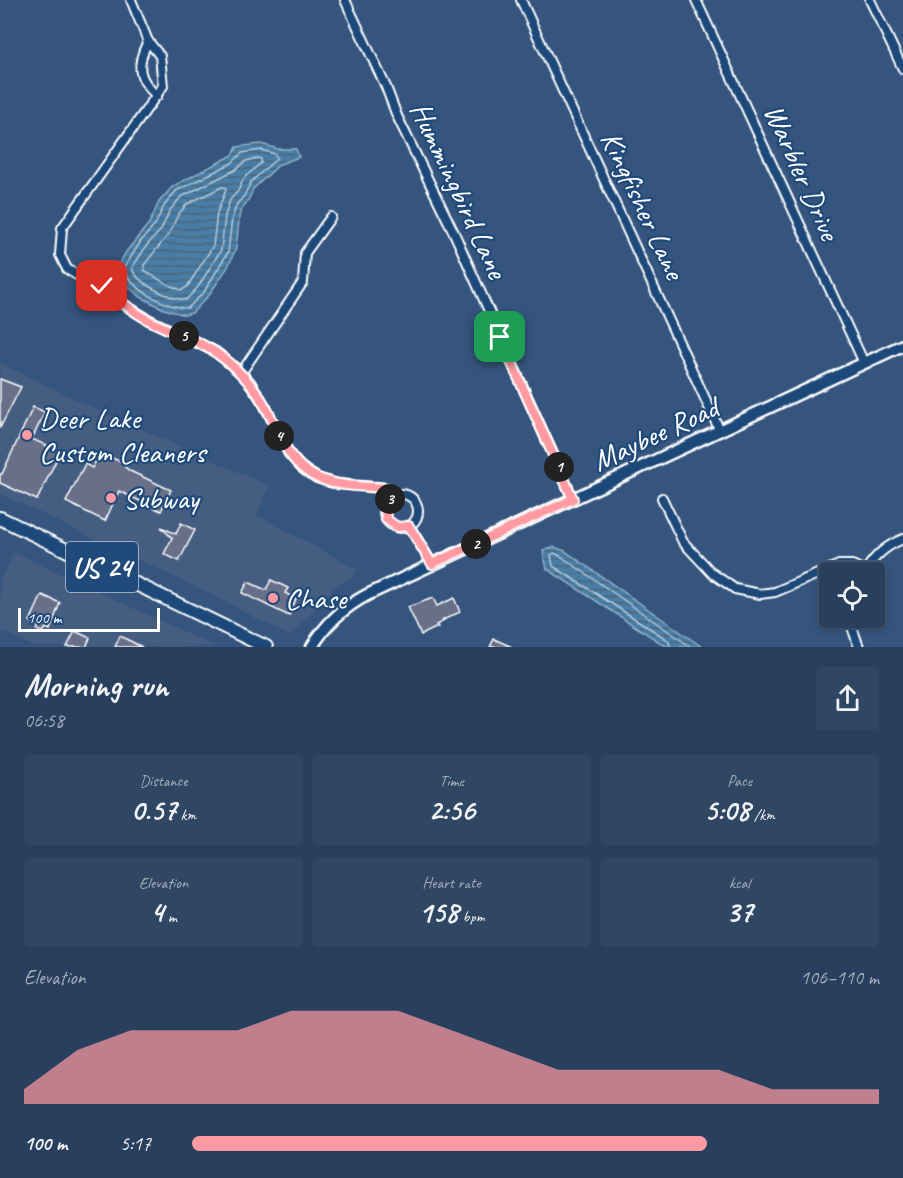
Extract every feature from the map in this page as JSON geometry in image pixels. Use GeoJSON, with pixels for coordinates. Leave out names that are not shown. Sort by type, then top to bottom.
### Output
{"type":"FeatureCollection","features":[{"type":"Feature","properties":{"kind":"main road","name":"Maybee Road"},"geometry":{"type":"LineString","coordinates":[[312,647],[331,622],[355,601],[903,345]]}},
{"type":"Feature","properties":{"kind":"main road","name":"US 24"},"geometry":{"type":"LineString","coordinates":[[0,518],[266,647]]}},
{"type":"Feature","properties":{"kind":"street"},"geometry":{"type":"LineString","coordinates":[[131,0],[148,41],[160,56],[163,86],[62,228],[60,255],[67,269],[72,274],[102,286],[121,303],[150,320],[216,352],[241,373],[250,382],[265,406],[289,454],[301,467],[317,478],[338,484],[386,488],[393,496]]}},
{"type":"Feature","properties":{"kind":"street","name":"Hummingbird Lane"},"geometry":{"type":"LineString","coordinates":[[345,0],[397,116],[455,234],[573,499]]}},
{"type":"Feature","properties":{"kind":"street","name":"Kingfisher Lane"},"geometry":{"type":"LineString","coordinates":[[521,0],[720,431]]}},
{"type":"Feature","properties":{"kind":"street","name":"Warbler Drive"},"geometry":{"type":"LineString","coordinates":[[696,0],[864,363]]}},
{"type":"Feature","properties":{"kind":"street"},"geometry":{"type":"LineString","coordinates":[[870,0],[903,69]]}},
{"type":"Feature","properties":{"kind":"street"},"geometry":{"type":"LineString","coordinates":[[148,41],[140,61],[141,74],[144,84],[157,96]]}},
{"type":"Feature","properties":{"kind":"street"},"geometry":{"type":"LineString","coordinates":[[241,373],[303,282],[305,253],[331,217]]}},
{"type":"Feature","properties":{"kind":"street"},"geometry":{"type":"LineString","coordinates":[[406,495],[416,503],[417,516],[409,526],[397,527],[386,519],[385,507],[393,496],[406,495]]}},
{"type":"Feature","properties":{"kind":"street"},"geometry":{"type":"LineString","coordinates":[[662,498],[683,542],[712,573],[735,589],[760,594],[775,592],[819,573]]}},
{"type":"Feature","properties":{"kind":"street"},"geometry":{"type":"LineString","coordinates":[[409,526],[432,564]]}},
{"type":"Feature","properties":{"kind":"street"},"geometry":{"type":"LineString","coordinates":[[871,562],[878,553],[892,543],[903,539]]}},
{"type":"Feature","properties":{"kind":"street"},"geometry":{"type":"LineString","coordinates":[[852,628],[859,647]]}},
{"type":"Feature","properties":{"kind":"shaded area"},"geometry":{"type":"Polygon","coordinates":[[[0,363],[107,414],[270,486],[257,515],[358,570],[350,578],[338,584],[290,636],[216,597],[0,494],[0,363]]]}},
{"type":"Feature","properties":{"kind":"shaded area"},"geometry":{"type":"Polygon","coordinates":[[[14,552],[216,647],[35,647],[0,630],[0,580],[14,552]]]}},
{"type":"Feature","properties":{"kind":"water"},"geometry":{"type":"Polygon","coordinates":[[[261,144],[278,149],[296,149],[299,157],[280,164],[253,189],[240,212],[236,248],[228,267],[209,295],[192,313],[185,315],[164,309],[141,297],[125,284],[117,271],[118,266],[150,222],[159,202],[173,186],[233,155],[237,147],[261,144]]]}},
{"type":"Feature","properties":{"kind":"water"},"geometry":{"type":"Polygon","coordinates":[[[554,547],[565,551],[702,647],[667,647],[547,569],[543,551],[554,547]]]}},
{"type":"Feature","properties":{"kind":"building"},"geometry":{"type":"Polygon","coordinates":[[[0,379],[21,387],[0,428],[0,379]]]}},
{"type":"Feature","properties":{"kind":"building"},"geometry":{"type":"Polygon","coordinates":[[[33,407],[45,412],[32,439],[60,452],[37,500],[0,483],[0,474],[33,407]]]}},
{"type":"Feature","properties":{"kind":"building"},"geometry":{"type":"Polygon","coordinates":[[[100,453],[126,464],[125,467],[130,471],[171,490],[161,511],[119,491],[105,521],[66,502],[85,464],[92,468],[100,453]]]}},
{"type":"Feature","properties":{"kind":"building"},"geometry":{"type":"Polygon","coordinates":[[[181,523],[195,530],[179,561],[164,554],[172,538],[161,527],[176,534],[181,523]]]}},
{"type":"Feature","properties":{"kind":"building","name":"Chase"},"geometry":{"type":"Polygon","coordinates":[[[271,580],[288,588],[285,593],[296,599],[289,616],[242,593],[248,582],[266,590],[271,580]]]}},
{"type":"Feature","properties":{"kind":"building"},"geometry":{"type":"Polygon","coordinates":[[[42,595],[60,603],[50,630],[46,628],[43,632],[37,630],[39,625],[30,621],[42,595]]]}},
{"type":"Feature","properties":{"kind":"building"},"geometry":{"type":"Polygon","coordinates":[[[433,598],[437,606],[454,598],[460,612],[421,635],[408,607],[433,598]]]}},
{"type":"Feature","properties":{"kind":"building"},"geometry":{"type":"Polygon","coordinates":[[[75,631],[90,638],[86,647],[67,647],[75,631]]]}},
{"type":"Feature","properties":{"kind":"building"},"geometry":{"type":"Polygon","coordinates":[[[120,636],[142,647],[115,647],[120,636]]]}},
{"type":"Feature","properties":{"kind":"building"},"geometry":{"type":"Polygon","coordinates":[[[494,639],[512,647],[490,647],[494,639]]]}},
{"type":"Feature","properties":{"kind":"place","name":"Deer Lake Custom Cleaners"},"geometry":{"type":"Point","coordinates":[27,435]}},
{"type":"Feature","properties":{"kind":"place","name":"Subway"},"geometry":{"type":"Point","coordinates":[111,498]}},
{"type":"Feature","properties":{"kind":"place","name":"Chase"},"geometry":{"type":"Point","coordinates":[273,598]}},
{"type":"Feature","properties":{"kind":"route"},"geometry":{"type":"LineString","coordinates":[[102,286],[121,303],[150,320],[216,352],[236,368],[250,382],[289,454],[301,467],[317,478],[338,484],[386,488],[393,496],[385,507],[386,519],[397,527],[409,526],[432,564],[573,499],[500,337]]}}]}
